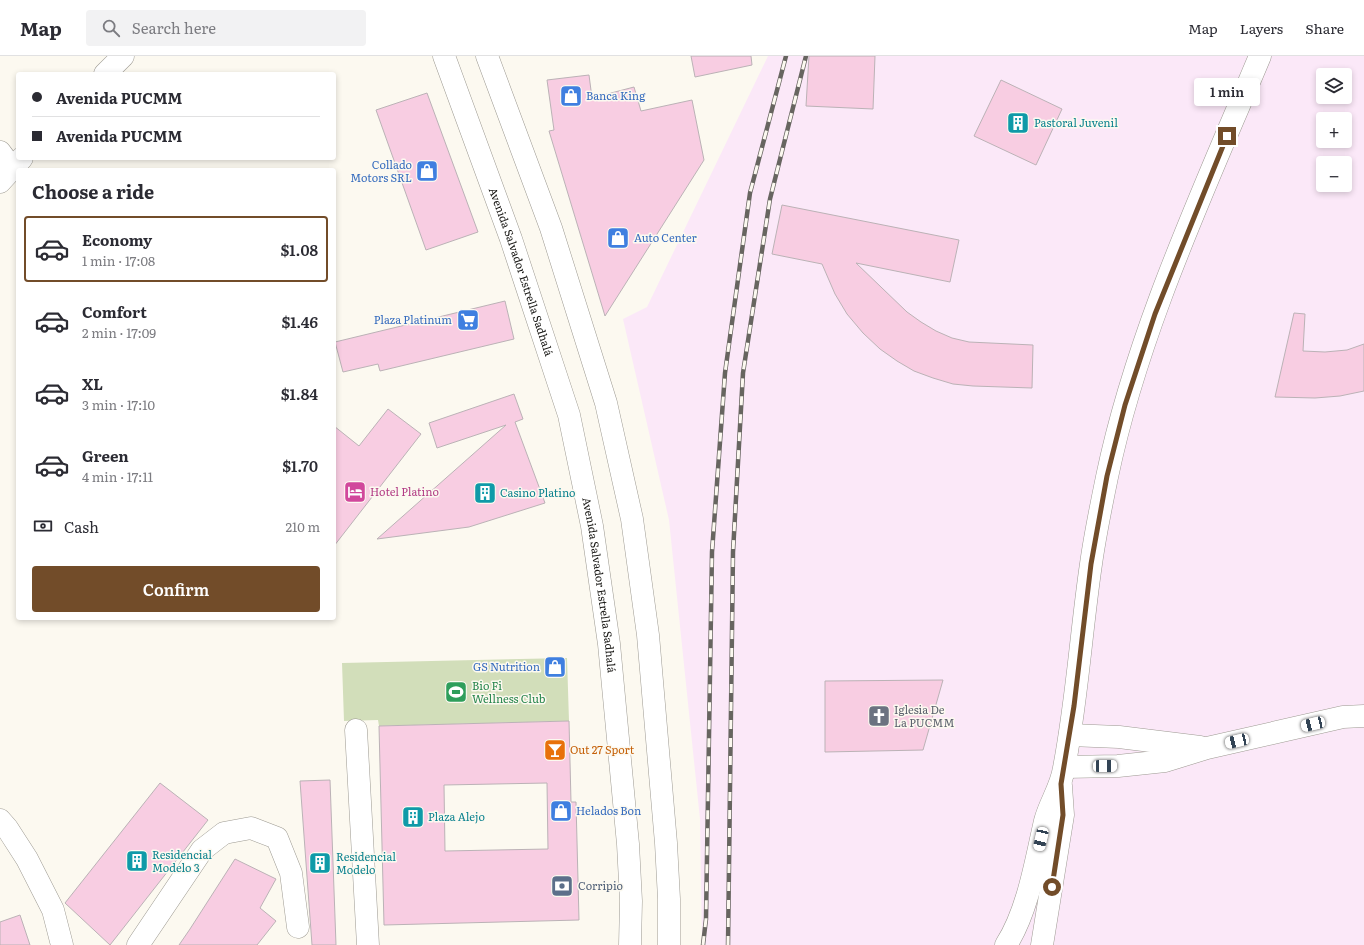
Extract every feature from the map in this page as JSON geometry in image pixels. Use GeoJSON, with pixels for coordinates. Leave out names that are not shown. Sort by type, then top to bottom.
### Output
{"type":"FeatureCollection","features":[{"type":"Feature","properties":{"kind":"street"},"geometry":{"type":"LineString","coordinates":[[107,72],[123,56]]}},
{"type":"Feature","properties":{"kind":"street","name":"Avenida Salvador Estrella Sadhalá"},"geometry":{"type":"LineString","coordinates":[[444,56],[511,239],[569,415],[592,526],[609,644],[628,844],[631,901],[630,945]]}},
{"type":"Feature","properties":{"kind":"street"},"geometry":{"type":"LineString","coordinates":[[487,56],[551,228],[606,403],[632,519],[648,635],[666,843],[669,899],[669,945]]}},
{"type":"Feature","properties":{"kind":"street"},"geometry":{"type":"LineString","coordinates":[[1042,945],[1063,815],[1063,775],[1070,735],[1091,564],[1107,476],[1125,405],[1155,314],[1260,56]]}},
{"type":"Feature","properties":{"kind":"street"},"geometry":{"type":"LineString","coordinates":[[1063,775],[1118,766],[1165,761],[1207,748],[1343,717],[1364,716]]}},
{"type":"Feature","properties":{"kind":"street"},"geometry":{"type":"LineString","coordinates":[[356,730],[368,945]]}},
{"type":"Feature","properties":{"kind":"street"},"geometry":{"type":"LineString","coordinates":[[1070,735],[1119,737],[1207,748]]}},
{"type":"Feature","properties":{"kind":"street"},"geometry":{"type":"LineString","coordinates":[[1006,945],[1012,936],[1029,891],[1047,813],[1063,775]]}},
{"type":"Feature","properties":{"kind":"street"},"geometry":{"type":"LineString","coordinates":[[0,820],[8,828],[27,859],[53,910],[62,945]]}},
{"type":"Feature","properties":{"kind":"street"},"geometry":{"type":"LineString","coordinates":[[138,945],[202,850],[224,833],[251,828],[277,838],[291,873],[298,928]]}},
{"type":"Feature","properties":{"kind":"shaded area"},"geometry":{"type":"Polygon","coordinates":[[[768,56],[1364,56],[1364,945],[702,945],[700,819],[669,520],[623,319],[647,307],[768,56]]]}},
{"type":"Feature","properties":{"kind":"green space","name":"Bio Fi Wellness Club"},"geometry":{"type":"Polygon","coordinates":[[[567,658],[569,721],[379,726],[378,720],[344,721],[342,663],[567,658]]]}},
{"type":"Feature","properties":{"kind":"building"},"geometry":{"type":"Polygon","coordinates":[[[691,56],[751,56],[752,65],[695,77],[691,56]]]}},
{"type":"Feature","properties":{"kind":"building"},"geometry":{"type":"Polygon","coordinates":[[[809,56],[875,56],[873,109],[806,106],[809,56]]]}},
{"type":"Feature","properties":{"kind":"building","name":"Auto Center"},"geometry":{"type":"Polygon","coordinates":[[[589,75],[592,98],[634,87],[641,111],[692,100],[704,160],[605,316],[549,131],[554,130],[547,80],[589,75]]]}},
{"type":"Feature","properties":{"kind":"building","name":"Pastoral Juvenil"},"geometry":{"type":"Polygon","coordinates":[[[1001,80],[1062,109],[1036,165],[974,136],[1001,80]]]}},
{"type":"Feature","properties":{"kind":"building","name":"Collado Motors SRL"},"geometry":{"type":"Polygon","coordinates":[[[427,93],[478,232],[426,250],[376,110],[427,93]]]}},
{"type":"Feature","properties":{"kind":"building"},"geometry":{"type":"Polygon","coordinates":[[[782,205],[959,240],[950,282],[856,263],[907,312],[936,331],[952,338],[969,342],[1033,345],[1032,388],[953,384],[914,371],[880,349],[863,333],[847,314],[835,294],[822,264],[772,254],[782,205]]]}},
{"type":"Feature","properties":{"kind":"building","name":"Plaza Platinum"},"geometry":{"type":"Polygon","coordinates":[[[505,301],[514,339],[380,371],[378,364],[343,372],[336,342],[505,301]]]}},
{"type":"Feature","properties":{"kind":"building"},"geometry":{"type":"Polygon","coordinates":[[[1294,313],[1305,314],[1303,351],[1325,352],[1347,350],[1364,344],[1364,391],[1340,396],[1315,398],[1275,397],[1294,313]]]}},
{"type":"Feature","properties":{"kind":"building","name":"Casino Platino"},"geometry":{"type":"Polygon","coordinates":[[[514,394],[523,419],[515,422],[545,503],[469,527],[377,539],[506,425],[437,448],[429,423],[514,394]]]}},
{"type":"Feature","properties":{"kind":"building","name":"Hotel Platino"},"geometry":{"type":"Polygon","coordinates":[[[388,409],[421,434],[336,543],[336,428],[359,446],[388,409]]]}},
{"type":"Feature","properties":{"kind":"building","name":"Iglesia De La PUCMM"},"geometry":{"type":"Polygon","coordinates":[[[943,680],[923,750],[825,752],[825,681],[943,680]]]}},
{"type":"Feature","properties":{"kind":"building","name":"Plaza Alejo"},"geometry":{"type":"Polygon","coordinates":[[[569,721],[571,802],[576,802],[579,920],[384,925],[379,726],[569,721]],[[547,783],[444,785],[445,851],[548,849],[547,783]]]}},
{"type":"Feature","properties":{"kind":"building","name":"Residencial Modelo"},"geometry":{"type":"Polygon","coordinates":[[[330,780],[336,945],[312,945],[300,781],[330,780]]]}},
{"type":"Feature","properties":{"kind":"building","name":"Residencial Modelo 3"},"geometry":{"type":"Polygon","coordinates":[[[160,783],[208,820],[110,945],[65,903],[160,783]]]}},
{"type":"Feature","properties":{"kind":"building"},"geometry":{"type":"Polygon","coordinates":[[[235,859],[276,879],[260,908],[276,921],[257,945],[179,945],[190,929],[235,859]]]}},
{"type":"Feature","properties":{"kind":"building"},"geometry":{"type":"Polygon","coordinates":[[[20,915],[30,945],[0,945],[0,922],[20,915]]]}},
{"type":"Feature","properties":{"kind":"railway"},"geometry":{"type":"LineString","coordinates":[[703,945],[706,919],[712,552],[725,373],[750,193],[786,56]]}},
{"type":"Feature","properties":{"kind":"railway"},"geometry":{"type":"LineString","coordinates":[[728,945],[733,552],[743,373],[770,199],[806,56]]}},
{"type":"Feature","properties":{"kind":"place","name":"Banca King"},"geometry":{"type":"Point","coordinates":[571,96]}},
{"type":"Feature","properties":{"kind":"place","name":"Pastoral Juvenil"},"geometry":{"type":"Point","coordinates":[1018,123]}},
{"type":"Feature","properties":{"kind":"place","name":"Collado Motors SRL"},"geometry":{"type":"Point","coordinates":[427,171]}},
{"type":"Feature","properties":{"kind":"place","name":"Auto Center"},"geometry":{"type":"Point","coordinates":[618,238]}},
{"type":"Feature","properties":{"kind":"place","name":"Plaza Platinum"},"geometry":{"type":"Point","coordinates":[468,320]}},
{"type":"Feature","properties":{"kind":"place","name":"Hotel Platino"},"geometry":{"type":"Point","coordinates":[355,492]}},
{"type":"Feature","properties":{"kind":"place","name":"Casino Platino"},"geometry":{"type":"Point","coordinates":[485,493]}},
{"type":"Feature","properties":{"kind":"place","name":"GS Nutrition"},"geometry":{"type":"Point","coordinates":[555,667]}},
{"type":"Feature","properties":{"kind":"place","name":"Bio Fi Wellness Club"},"geometry":{"type":"Point","coordinates":[456,692]}},
{"type":"Feature","properties":{"kind":"place","name":"Iglesia De La PUCMM"},"geometry":{"type":"Point","coordinates":[879,716]}},
{"type":"Feature","properties":{"kind":"place","name":"Out 27 Sport"},"geometry":{"type":"Point","coordinates":[555,750]}},
{"type":"Feature","properties":{"kind":"place","name":"Helados Bon"},"geometry":{"type":"Point","coordinates":[561,811]}},
{"type":"Feature","properties":{"kind":"place","name":"Plaza Alejo"},"geometry":{"type":"Point","coordinates":[413,817]}},
{"type":"Feature","properties":{"kind":"place","name":"Residencial Modelo 3"},"geometry":{"type":"Point","coordinates":[137,861]}},
{"type":"Feature","properties":{"kind":"place","name":"Residencial Modelo"},"geometry":{"type":"Point","coordinates":[320,863]}},
{"type":"Feature","properties":{"kind":"place","name":"Corripio"},"geometry":{"type":"Point","coordinates":[562,886]}},
{"type":"Feature","properties":{"kind":"route"},"geometry":{"type":"LineString","coordinates":[[1052,887],[1063,815],[1061,784],[1074,706],[1091,564],[1107,476],[1125,405],[1155,314],[1194,214],[1227,136]]}}]}
